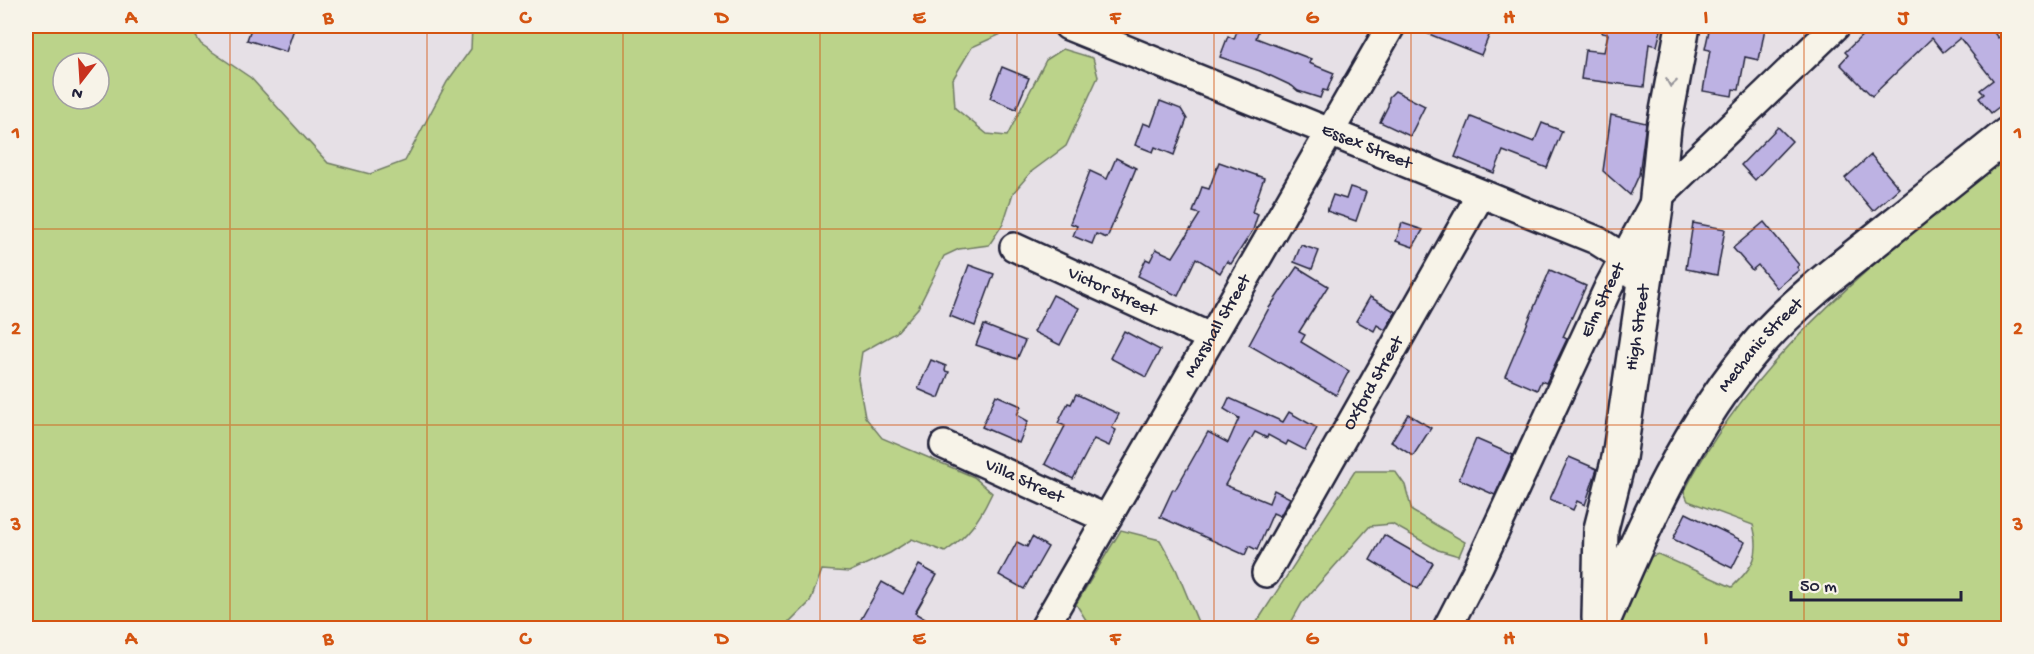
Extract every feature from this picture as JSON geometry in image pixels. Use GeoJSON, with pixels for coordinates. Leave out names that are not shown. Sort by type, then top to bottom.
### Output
{"type":"FeatureCollection","features":[{"type":"Feature","properties":{"kind":"main road","name":"High Street"},"geometry":{"type":"LineString","coordinates":[[1599,628],[1601,530],[1619,458],[1668,105],[1683,26]]}},
{"type":"Feature","properties":{"kind":"main road","name":"Mechanic Street"},"geometry":{"type":"LineString","coordinates":[[1599,628],[1658,494],[1681,452],[1735,373],[1785,315],[2008,134]]}},
{"type":"Feature","properties":{"kind":"street","name":"Essex Street"},"geometry":{"type":"LineString","coordinates":[[1068,26],[1596,240],[1607,246],[1623,261]]}},
{"type":"Feature","properties":{"kind":"street","name":"Marshall Street"},"geometry":{"type":"LineString","coordinates":[[1044,628],[1105,518],[1331,133],[1391,26]]}},
{"type":"Feature","properties":{"kind":"street","name":"Elm Street"},"geometry":{"type":"LineString","coordinates":[[1447,628],[1479,566],[1623,261],[1656,199],[1836,26]]}},
{"type":"Feature","properties":{"kind":"street","name":"Oxford Street"},"geometry":{"type":"LineString","coordinates":[[1266,573],[1481,194]]}},
{"type":"Feature","properties":{"kind":"street"},"geometry":{"type":"LineString","coordinates":[[1596,240],[1612,238],[1629,229],[1656,199]]}},
{"type":"Feature","properties":{"kind":"street","name":"Victor Street"},"geometry":{"type":"LineString","coordinates":[[1014,247],[1210,337]]}},
{"type":"Feature","properties":{"kind":"street"},"geometry":{"type":"LineString","coordinates":[[1623,261],[1634,276],[1642,299]]}},
{"type":"Feature","properties":{"kind":"street","name":"Villa Street"},"geometry":{"type":"LineString","coordinates":[[944,445],[1105,518]]}},
{"type":"Feature","properties":{"kind":"green space"},"geometry":{"type":"Polygon","coordinates":[[[26,26],[189,26],[201,44],[251,78],[328,163],[370,174],[405,161],[447,82],[471,49],[472,26],[1019,26],[972,47],[953,79],[955,108],[987,134],[1007,136],[1046,60],[1063,49],[1093,58],[1098,77],[1066,146],[1031,172],[1013,193],[1003,224],[989,245],[959,249],[944,256],[918,308],[896,333],[862,352],[858,379],[865,417],[882,438],[974,477],[992,493],[983,511],[973,526],[945,552],[912,539],[890,553],[849,572],[822,570],[810,602],[790,622],[768,628],[26,628],[26,26]]]}},
{"type":"Feature","properties":{"kind":"green space"},"geometry":{"type":"Polygon","coordinates":[[[2008,153],[2008,628],[1617,628],[1647,558],[1658,554],[1732,587],[1746,573],[1756,552],[1753,525],[1688,501],[1684,492],[1714,441],[1748,393],[1828,306],[1872,266],[2008,153]]]}},
{"type":"Feature","properties":{"kind":"green space"},"geometry":{"type":"Polygon","coordinates":[[[1355,471],[1395,471],[1405,485],[1412,511],[1465,542],[1459,556],[1438,550],[1392,524],[1370,526],[1302,603],[1288,628],[1226,628],[1255,625],[1355,471]]]}},
{"type":"Feature","properties":{"kind":"green space"},"geometry":{"type":"Polygon","coordinates":[[[1121,530],[1160,540],[1176,569],[1198,622],[1226,628],[1091,628],[1076,604],[1121,530]]]}},
{"type":"Feature","properties":{"kind":"building"},"geometry":{"type":"Polygon","coordinates":[[[252,26],[295,26],[286,52],[247,40],[252,26]]]}},
{"type":"Feature","properties":{"kind":"building"},"geometry":{"type":"Polygon","coordinates":[[[1239,26],[1260,26],[1256,38],[1311,59],[1309,63],[1334,73],[1327,91],[1323,90],[1320,98],[1298,91],[1260,71],[1220,57],[1228,36],[1234,39],[1239,26]]]}},
{"type":"Feature","properties":{"kind":"building"},"geometry":{"type":"Polygon","coordinates":[[[1409,26],[1493,26],[1481,55],[1409,26]]]}},
{"type":"Feature","properties":{"kind":"building"},"geometry":{"type":"Polygon","coordinates":[[[1603,26],[1662,26],[1657,46],[1649,44],[1644,87],[1581,79],[1585,50],[1604,52],[1608,34],[1602,33],[1603,26]]]}},
{"type":"Feature","properties":{"kind":"building"},"geometry":{"type":"Polygon","coordinates":[[[1710,26],[1765,28],[1759,60],[1745,57],[1739,90],[1733,89],[1732,96],[1703,91],[1710,50],[1705,49],[1710,26]]]}},
{"type":"Feature","properties":{"kind":"building"},"geometry":{"type":"Polygon","coordinates":[[[1872,26],[1989,26],[1998,38],[2008,29],[2008,100],[1991,113],[1979,98],[1984,94],[1980,90],[1993,80],[1960,38],[1943,52],[1932,38],[1872,96],[1840,64],[1848,55],[1845,52],[1872,26]]]}},
{"type":"Feature","properties":{"kind":"building"},"geometry":{"type":"Polygon","coordinates":[[[1002,67],[1029,78],[1016,109],[990,98],[1002,67]]]}},
{"type":"Feature","properties":{"kind":"building"},"geometry":{"type":"Polygon","coordinates":[[[1395,91],[1425,106],[1410,136],[1380,122],[1388,106],[1389,97],[1395,91]]]}},
{"type":"Feature","properties":{"kind":"building"},"geometry":{"type":"Polygon","coordinates":[[[1160,101],[1181,109],[1187,119],[1174,155],[1155,147],[1153,152],[1135,145],[1143,123],[1151,126],[1160,101]]]}},
{"type":"Feature","properties":{"kind":"building"},"geometry":{"type":"Polygon","coordinates":[[[1611,115],[1646,123],[1639,175],[1630,195],[1603,171],[1611,115]]]}},
{"type":"Feature","properties":{"kind":"building"},"geometry":{"type":"Polygon","coordinates":[[[1471,117],[1534,142],[1542,123],[1562,131],[1547,168],[1503,151],[1494,173],[1455,157],[1471,117]]]}},
{"type":"Feature","properties":{"kind":"building"},"geometry":{"type":"Polygon","coordinates":[[[1778,127],[1792,141],[1755,180],[1741,165],[1778,127]]]}},
{"type":"Feature","properties":{"kind":"building"},"geometry":{"type":"Polygon","coordinates":[[[1871,155],[1899,188],[1873,211],[1845,178],[1871,155]]]}},
{"type":"Feature","properties":{"kind":"building"},"geometry":{"type":"Polygon","coordinates":[[[1116,158],[1136,168],[1107,238],[1096,234],[1092,244],[1073,236],[1077,226],[1070,223],[1090,171],[1107,179],[1116,158]]]}},
{"type":"Feature","properties":{"kind":"building"},"geometry":{"type":"Polygon","coordinates":[[[1219,162],[1264,178],[1252,212],[1258,214],[1253,230],[1231,264],[1227,261],[1220,273],[1196,258],[1178,296],[1138,276],[1146,259],[1150,261],[1156,249],[1173,257],[1200,214],[1193,212],[1202,187],[1209,189],[1219,162]]]}},
{"type":"Feature","properties":{"kind":"building"},"geometry":{"type":"Polygon","coordinates":[[[1350,187],[1366,192],[1356,221],[1327,211],[1333,195],[1346,199],[1350,187]]]}},
{"type":"Feature","properties":{"kind":"building"},"geometry":{"type":"Polygon","coordinates":[[[1764,222],[1799,265],[1797,267],[1799,270],[1777,288],[1758,265],[1752,270],[1733,248],[1764,222]]]}},
{"type":"Feature","properties":{"kind":"building"},"geometry":{"type":"Polygon","coordinates":[[[1402,223],[1423,230],[1413,247],[1396,241],[1402,223]]]}},
{"type":"Feature","properties":{"kind":"building"},"geometry":{"type":"Polygon","coordinates":[[[1693,223],[1725,229],[1717,275],[1686,269],[1693,223]]]}},
{"type":"Feature","properties":{"kind":"building"},"geometry":{"type":"Polygon","coordinates":[[[1301,245],[1319,251],[1312,269],[1294,262],[1301,245]]]}},
{"type":"Feature","properties":{"kind":"building"},"geometry":{"type":"Polygon","coordinates":[[[969,265],[994,274],[975,326],[950,316],[969,265]]]}},
{"type":"Feature","properties":{"kind":"building"},"geometry":{"type":"Polygon","coordinates":[[[1297,267],[1328,286],[1299,332],[1305,335],[1301,342],[1349,371],[1336,395],[1249,345],[1269,308],[1297,267]]]}},
{"type":"Feature","properties":{"kind":"building"},"geometry":{"type":"Polygon","coordinates":[[[1550,270],[1586,286],[1563,337],[1567,339],[1546,383],[1541,381],[1537,390],[1505,376],[1550,270]]]}},
{"type":"Feature","properties":{"kind":"building"},"geometry":{"type":"Polygon","coordinates":[[[1053,295],[1079,308],[1060,345],[1034,332],[1053,295]]]}},
{"type":"Feature","properties":{"kind":"building"},"geometry":{"type":"Polygon","coordinates":[[[1370,297],[1396,312],[1385,330],[1377,325],[1374,331],[1356,321],[1370,297]]]}},
{"type":"Feature","properties":{"kind":"building"},"geometry":{"type":"Polygon","coordinates":[[[984,325],[1025,341],[1017,359],[976,345],[984,325]]]}},
{"type":"Feature","properties":{"kind":"building"},"geometry":{"type":"Polygon","coordinates":[[[1124,331],[1160,350],[1146,377],[1110,358],[1124,331]]]}},
{"type":"Feature","properties":{"kind":"building"},"geometry":{"type":"Polygon","coordinates":[[[931,360],[946,366],[945,371],[949,372],[939,398],[918,389],[931,360]]]}},
{"type":"Feature","properties":{"kind":"building"},"geometry":{"type":"Polygon","coordinates":[[[1076,394],[1119,414],[1112,428],[1116,430],[1109,446],[1094,439],[1073,479],[1045,464],[1065,426],[1058,423],[1068,403],[1071,404],[1076,394]]]}},
{"type":"Feature","properties":{"kind":"building"},"geometry":{"type":"Polygon","coordinates":[[[996,395],[1021,406],[1017,415],[1028,421],[1019,443],[982,427],[996,395]]]}},
{"type":"Feature","properties":{"kind":"building"},"geometry":{"type":"Polygon","coordinates":[[[1229,398],[1283,422],[1289,412],[1317,428],[1305,450],[1288,441],[1286,445],[1268,435],[1267,438],[1255,432],[1225,485],[1269,503],[1274,490],[1290,498],[1280,516],[1273,513],[1257,550],[1249,546],[1245,555],[1160,517],[1173,489],[1175,490],[1208,432],[1228,443],[1239,418],[1224,409],[1229,398]]]}},
{"type":"Feature","properties":{"kind":"building"},"geometry":{"type":"Polygon","coordinates":[[[1408,414],[1431,428],[1413,456],[1391,442],[1408,414]]]}},
{"type":"Feature","properties":{"kind":"building"},"geometry":{"type":"Polygon","coordinates":[[[1476,439],[1513,455],[1495,495],[1459,479],[1476,439]]]}},
{"type":"Feature","properties":{"kind":"building"},"geometry":{"type":"Polygon","coordinates":[[[1569,457],[1597,469],[1585,505],[1577,501],[1573,510],[1550,499],[1569,457]]]}},
{"type":"Feature","properties":{"kind":"building"},"geometry":{"type":"Polygon","coordinates":[[[1686,513],[1745,542],[1732,568],[1673,539],[1686,513]]]}},
{"type":"Feature","properties":{"kind":"building"},"geometry":{"type":"Polygon","coordinates":[[[1384,535],[1433,563],[1418,589],[1370,560],[1384,535]]]}},
{"type":"Feature","properties":{"kind":"building"},"geometry":{"type":"Polygon","coordinates":[[[1032,537],[1048,547],[1024,589],[999,575],[1017,542],[1027,547],[1032,537]]]}},
{"type":"Feature","properties":{"kind":"building"},"geometry":{"type":"Polygon","coordinates":[[[919,565],[937,575],[915,613],[940,628],[856,628],[882,582],[903,594],[919,565]]]}}]}
